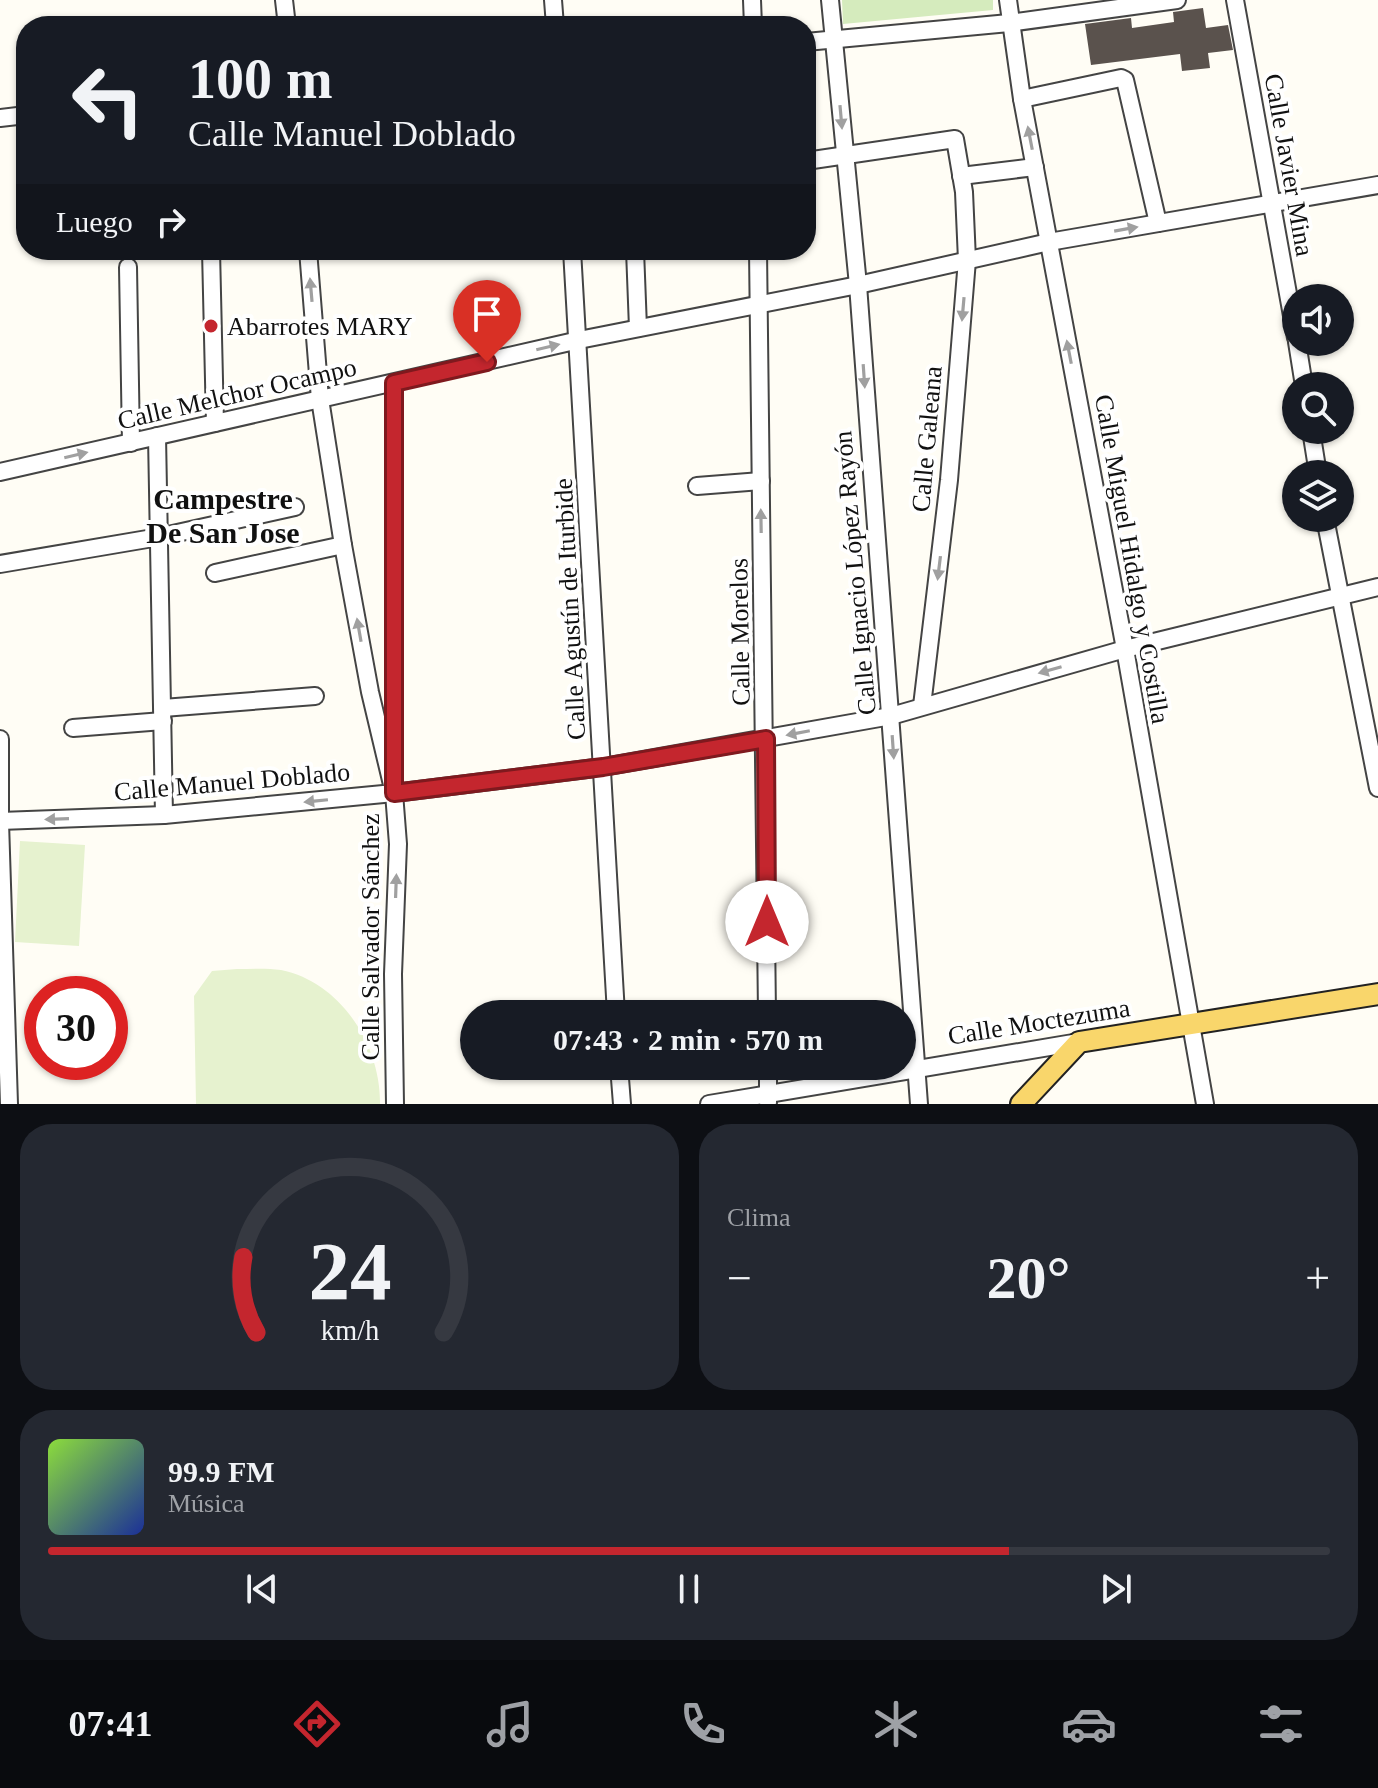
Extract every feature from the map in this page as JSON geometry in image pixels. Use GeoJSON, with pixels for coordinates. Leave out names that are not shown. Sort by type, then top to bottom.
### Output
{"type":"FeatureCollection","features":[{"type":"Feature","properties":{"kind":"main road","name":"Calle Moctezuma"},"geometry":{"type":"LineString","coordinates":[[1079,1042],[1378,994]]}},
{"type":"Feature","properties":{"kind":"main road"},"geometry":{"type":"LineString","coordinates":[[1021,1104],[1079,1042]]}},
{"type":"Feature","properties":{"kind":"street","name":"Calle Ignacio López Rayón"},"geometry":{"type":"LineString","coordinates":[[830,0],[858,285],[919,1104]]}},
{"type":"Feature","properties":{"kind":"street","name":"Calle Miguel Hidalgo y Costilla"},"geometry":{"type":"LineString","coordinates":[[1008,0],[1022,99],[1125,649],[1205,1104]]}},
{"type":"Feature","properties":{"kind":"street"},"geometry":{"type":"LineString","coordinates":[[816,41],[1009,23],[1177,0]]}},
{"type":"Feature","properties":{"kind":"street","name":"Calle Javier Mina"},"geometry":{"type":"LineString","coordinates":[[1235,0],[1287,284]]}},
{"type":"Feature","properties":{"kind":"street"},"geometry":{"type":"LineString","coordinates":[[1022,99],[1121,78],[1125,80],[1158,223]]}},
{"type":"Feature","properties":{"kind":"street","name":"Calle Galeana"},"geometry":{"type":"LineString","coordinates":[[845,156],[955,139],[961,176],[967,260],[949,480],[922,706]]}},
{"type":"Feature","properties":{"kind":"street"},"geometry":{"type":"LineString","coordinates":[[816,160],[845,156]]}},
{"type":"Feature","properties":{"kind":"street"},"geometry":{"type":"LineString","coordinates":[[961,176],[1035,167]]}},
{"type":"Feature","properties":{"kind":"street","name":"Calle Melchor Ocampo"},"geometry":{"type":"LineString","coordinates":[[0,472],[579,340],[858,285],[1049,242],[1378,185]]}},
{"type":"Feature","properties":{"kind":"street"},"geometry":{"type":"LineString","coordinates":[[211,260],[215,423]]}},
{"type":"Feature","properties":{"kind":"street","name":"Calle Salvador Sánchez"},"geometry":{"type":"LineString","coordinates":[[309,260],[320,399],[343,545],[370,692],[394,793],[398,844],[393,974],[395,1104]]}},
{"type":"Feature","properties":{"kind":"street","name":"Calle Agustín de Iturbide"},"geometry":{"type":"LineString","coordinates":[[573,260],[615,1000]]}},
{"type":"Feature","properties":{"kind":"street"},"geometry":{"type":"LineString","coordinates":[[635,260],[638,328]]}},
{"type":"Feature","properties":{"kind":"street","name":"Calle Morelos"},"geometry":{"type":"LineString","coordinates":[[758,260],[767,1000]]}},
{"type":"Feature","properties":{"kind":"street"},"geometry":{"type":"LineString","coordinates":[[128,267],[131,443]]}},
{"type":"Feature","properties":{"kind":"street"},"geometry":{"type":"LineString","coordinates":[[394,383],[394,793]]}},
{"type":"Feature","properties":{"kind":"street"},"geometry":{"type":"LineString","coordinates":[[157,436],[164,815]]}},
{"type":"Feature","properties":{"kind":"street"},"geometry":{"type":"LineString","coordinates":[[697,486],[761,481]]}},
{"type":"Feature","properties":{"kind":"street"},"geometry":{"type":"LineString","coordinates":[[0,564],[159,537],[295,507]]}},
{"type":"Feature","properties":{"kind":"street"},"geometry":{"type":"LineString","coordinates":[[1327,532],[1378,788]]}},
{"type":"Feature","properties":{"kind":"street"},"geometry":{"type":"LineString","coordinates":[[215,573],[343,545]]}},
{"type":"Feature","properties":{"kind":"street","name":"Calle Manuel Doblado"},"geometry":{"type":"LineString","coordinates":[[0,821],[164,815],[394,793],[603,767],[891,716],[1125,649],[1378,587]]}},
{"type":"Feature","properties":{"kind":"street"},"geometry":{"type":"LineString","coordinates":[[73,728],[315,696]]}},
{"type":"Feature","properties":{"kind":"street"},"geometry":{"type":"LineString","coordinates":[[0,739],[9,1104]]}},
{"type":"Feature","properties":{"kind":"street","name":"Calle Moctezuma"},"geometry":{"type":"LineString","coordinates":[[709,1104],[768,1098],[917,1067],[1079,1042]]}},
{"type":"Feature","properties":{"kind":"street"},"geometry":{"type":"LineString","coordinates":[[620,1080],[622,1104]]}},
{"type":"Feature","properties":{"kind":"green space"},"geometry":{"type":"Polygon","coordinates":[[[842,0],[993,0],[993,10],[843,24],[842,0]]]}},
{"type":"Feature","properties":{"kind":"green space"},"geometry":{"type":"Polygon","coordinates":[[[20,841],[85,845],[79,946],[15,942],[20,841]]]}},
{"type":"Feature","properties":{"kind":"green space"},"geometry":{"type":"Polygon","coordinates":[[[281,970],[303,977],[339,1002],[365,1039],[373,1060],[380,1104],[196,1104],[194,996],[212,971],[281,970]]]}},
{"type":"Feature","properties":{"kind":"building"},"geometry":{"type":"Polygon","coordinates":[[[1203,8],[1206,28],[1228,25],[1233,50],[1208,53],[1210,68],[1182,71],[1180,54],[1091,65],[1085,24],[1131,18],[1132,28],[1174,22],[1173,12],[1203,8]]]}},
{"type":"Feature","properties":{"kind":"place","name":"Abarrotes MARY"},"geometry":{"type":"Point","coordinates":[211,326]}},
{"type":"Feature","properties":{"kind":"district","name":"Campestre De San Jose"},"geometry":{"type":"Point","coordinates":[223,515]}},
{"type":"Feature","properties":{"kind":"route"},"geometry":{"type":"LineString","coordinates":[[487,362],[394,383],[394,793],[603,767],[766,739],[767,922]]}}]}
